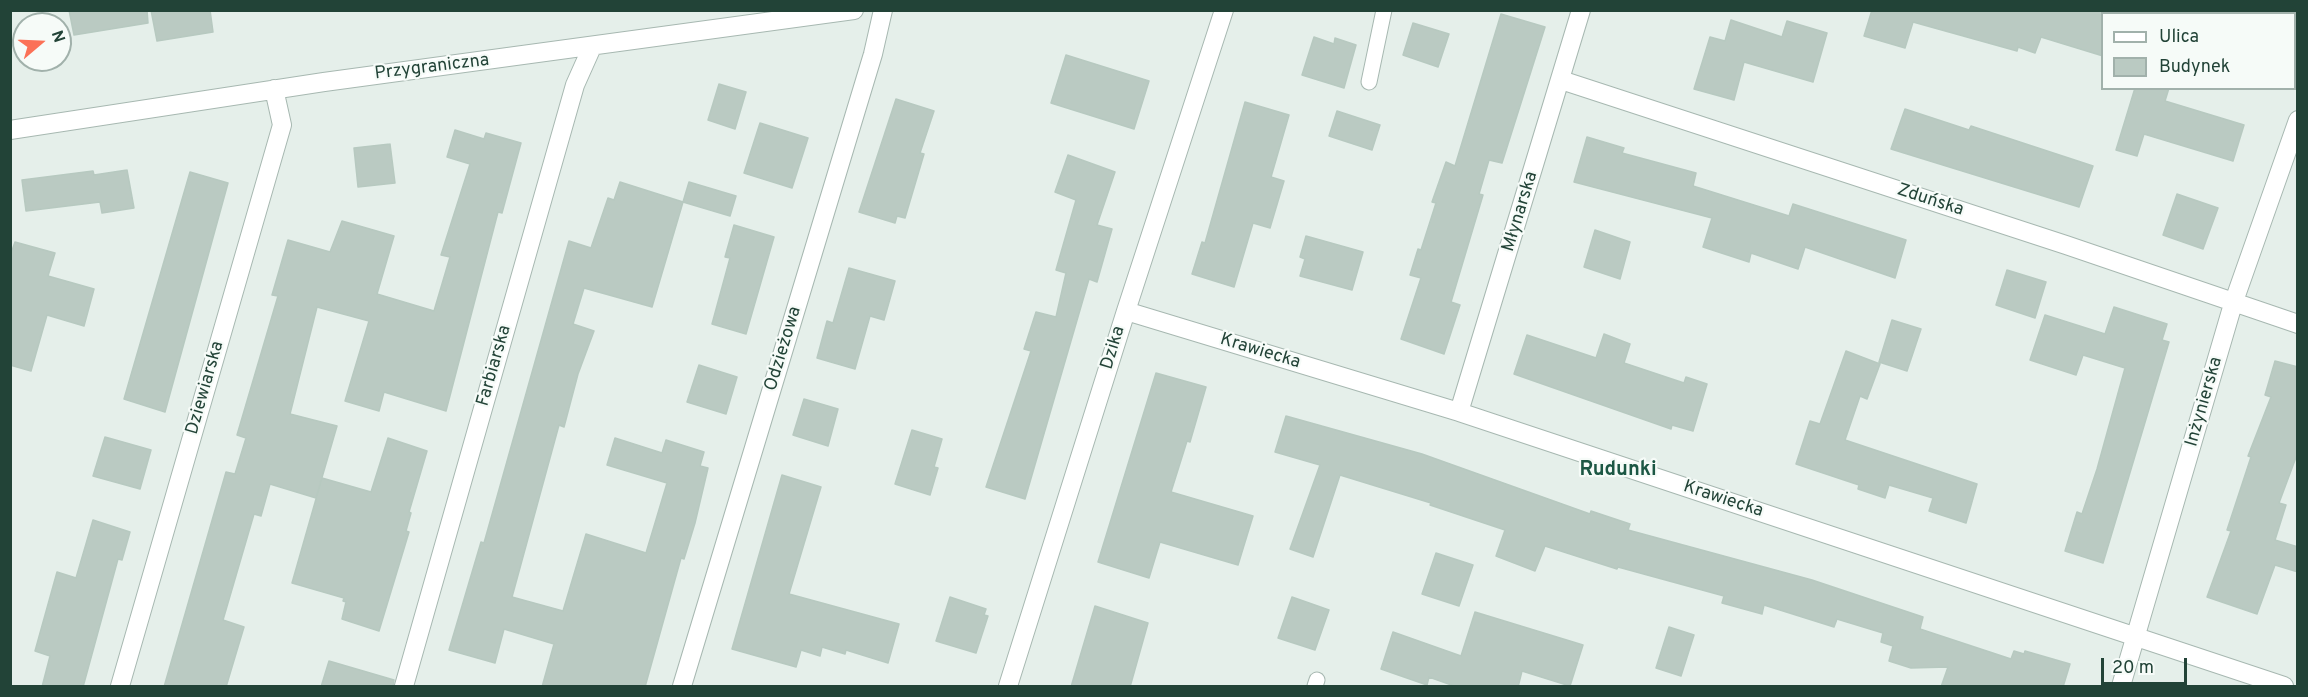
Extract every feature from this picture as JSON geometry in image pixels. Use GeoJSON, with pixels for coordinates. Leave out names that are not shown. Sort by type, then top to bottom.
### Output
{"type":"FeatureCollection","features":[{"type":"Feature","properties":{"kind":"street","name":"Przygraniczna"},"geometry":{"type":"LineString","coordinates":[[10,130],[274,89],[854,10]]}},
{"type":"Feature","properties":{"kind":"street","name":"Odzieżowa"},"geometry":{"type":"LineString","coordinates":[[682,687],[873,54],[883,10]]}},
{"type":"Feature","properties":{"kind":"street","name":"Dzika"},"geometry":{"type":"LineString","coordinates":[[1008,687],[1126,311],[1224,10]]}},
{"type":"Feature","properties":{"kind":"street","name":"Młynarska"},"geometry":{"type":"LineString","coordinates":[[1459,412],[1581,10]]}},
{"type":"Feature","properties":{"kind":"street","name":"Farbiarska"},"geometry":{"type":"LineString","coordinates":[[404,687],[576,86],[592,47]]}},
{"type":"Feature","properties":{"kind":"street","name":"Zduńska"},"geometry":{"type":"LineString","coordinates":[[1561,80],[2066,245],[2233,304],[2298,324]]}},
{"type":"Feature","properties":{"kind":"street","name":"Dziewiarska"},"geometry":{"type":"LineString","coordinates":[[120,687],[282,125],[274,89]]}},
{"type":"Feature","properties":{"kind":"street","name":"Inżynierska"},"geometry":{"type":"LineString","coordinates":[[2121,687],[2233,304],[2298,120]]}},
{"type":"Feature","properties":{"kind":"street","name":"Krawiecka"},"geometry":{"type":"LineString","coordinates":[[1126,311],[1459,412],[2283,687]]}},
{"type":"Feature","properties":{"kind":"lane"},"geometry":{"type":"LineString","coordinates":[[1369,82],[1384,10]]}},
{"type":"Feature","properties":{"kind":"building"},"geometry":{"type":"Polygon","coordinates":[[[69,10],[147,10],[148,23],[74,35],[72,12],[69,10]]]}},
{"type":"Feature","properties":{"kind":"building"},"geometry":{"type":"Polygon","coordinates":[[[151,10],[210,10],[213,32],[157,41],[151,10]]]}},
{"type":"Feature","properties":{"kind":"building"},"geometry":{"type":"Polygon","coordinates":[[[1872,10],[2103,10],[2101,12],[2101,55],[2041,37],[2035,53],[2018,47],[2017,51],[1913,22],[1905,48],[1864,36],[1872,10]]]}},
{"type":"Feature","properties":{"kind":"building"},"geometry":{"type":"Polygon","coordinates":[[[1501,14],[1545,27],[1502,163],[1489,160],[1479,194],[1483,195],[1451,302],[1460,305],[1444,354],[1401,339],[1421,278],[1410,275],[1418,249],[1421,250],[1436,203],[1432,202],[1446,162],[1455,166],[1501,14]]]}},
{"type":"Feature","properties":{"kind":"building"},"geometry":{"type":"Polygon","coordinates":[[[1731,20],[1782,37],[1787,21],[1827,33],[1813,82],[1744,62],[1734,100],[1694,89],[1710,37],[1725,41],[1731,20]]]}},
{"type":"Feature","properties":{"kind":"building"},"geometry":{"type":"Polygon","coordinates":[[[1413,23],[1449,34],[1438,67],[1403,55],[1413,23]]]}},
{"type":"Feature","properties":{"kind":"building"},"geometry":{"type":"Polygon","coordinates":[[[1314,37],[1334,44],[1335,38],[1356,45],[1344,88],[1302,75],[1314,37]]]}},
{"type":"Feature","properties":{"kind":"building"},"geometry":{"type":"Polygon","coordinates":[[[1066,55],[1149,81],[1134,129],[1051,103],[1066,55]]]}},
{"type":"Feature","properties":{"kind":"building"},"geometry":{"type":"Polygon","coordinates":[[[719,84],[746,92],[735,129],[708,120],[719,84]]]}},
{"type":"Feature","properties":{"kind":"building"},"geometry":{"type":"Polygon","coordinates":[[[2134,90],[2168,90],[2165,101],[2244,125],[2233,161],[2144,134],[2137,156],[2116,150],[2134,90]]]}},
{"type":"Feature","properties":{"kind":"building"},"geometry":{"type":"Polygon","coordinates":[[[896,99],[934,111],[920,153],[924,154],[905,218],[897,216],[895,223],[859,212],[896,99]]]}},
{"type":"Feature","properties":{"kind":"building"},"geometry":{"type":"Polygon","coordinates":[[[1245,102],[1289,115],[1271,177],[1284,181],[1270,228],[1253,223],[1234,287],[1192,274],[1202,242],[1205,243],[1245,102]]]}},
{"type":"Feature","properties":{"kind":"building"},"geometry":{"type":"Polygon","coordinates":[[[1905,109],[1969,130],[1971,126],[2093,166],[2079,207],[1891,149],[1905,109]]]}},
{"type":"Feature","properties":{"kind":"building"},"geometry":{"type":"Polygon","coordinates":[[[1337,111],[1380,125],[1372,150],[1329,136],[1337,111]]]}},
{"type":"Feature","properties":{"kind":"building"},"geometry":{"type":"Polygon","coordinates":[[[760,123],[808,138],[792,188],[744,173],[760,123]]]}},
{"type":"Feature","properties":{"kind":"building"},"geometry":{"type":"Polygon","coordinates":[[[455,130],[484,139],[486,133],[521,143],[502,213],[498,212],[446,411],[384,392],[379,411],[345,401],[369,321],[317,307],[290,414],[337,426],[316,498],[270,484],[261,516],[254,514],[223,620],[244,627],[226,687],[164,687],[226,472],[235,474],[246,438],[237,435],[278,296],[272,295],[288,240],[330,252],[342,221],[394,236],[377,294],[434,311],[450,257],[441,255],[470,164],[447,157],[455,130]]]}},
{"type":"Feature","properties":{"kind":"building"},"geometry":{"type":"Polygon","coordinates":[[[1587,137],[1624,148],[1622,153],[1696,173],[1693,186],[1789,216],[1793,204],[1906,240],[1895,278],[1805,247],[1798,269],[1751,253],[1749,262],[1703,247],[1712,218],[1574,182],[1587,137]]]}},
{"type":"Feature","properties":{"kind":"building"},"geometry":{"type":"Polygon","coordinates":[[[390,144],[395,183],[358,187],[354,148],[390,144]]]}},
{"type":"Feature","properties":{"kind":"building"},"geometry":{"type":"Polygon","coordinates":[[[1068,155],[1115,172],[1097,225],[1112,229],[1097,282],[1089,279],[1025,499],[986,487],[1031,351],[1024,349],[1036,312],[1056,317],[1066,273],[1056,270],[1076,200],[1055,192],[1068,155]]]}},
{"type":"Feature","properties":{"kind":"building"},"geometry":{"type":"Polygon","coordinates":[[[127,170],[134,208],[102,213],[100,202],[26,211],[22,180],[93,171],[94,175],[127,170]]]}},
{"type":"Feature","properties":{"kind":"building"},"geometry":{"type":"Polygon","coordinates":[[[190,172],[228,183],[165,412],[124,399],[190,172]]]}},
{"type":"Feature","properties":{"kind":"building"},"geometry":{"type":"Polygon","coordinates":[[[620,182],[683,202],[652,307],[584,288],[573,324],[594,331],[578,374],[564,427],[559,425],[512,597],[563,611],[586,534],[646,553],[667,483],[607,465],[615,438],[662,453],[666,440],[704,452],[700,466],[708,468],[695,523],[684,559],[681,558],[645,687],[542,687],[554,644],[504,629],[495,663],[449,650],[481,542],[484,543],[569,241],[591,248],[608,198],[614,200],[620,182]]]}},
{"type":"Feature","properties":{"kind":"building"},"geometry":{"type":"Polygon","coordinates":[[[689,182],[736,196],[730,216],[683,202],[689,182]]]}},
{"type":"Feature","properties":{"kind":"building"},"geometry":{"type":"Polygon","coordinates":[[[2177,194],[2218,208],[2203,249],[2163,235],[2177,194]]]}},
{"type":"Feature","properties":{"kind":"building"},"geometry":{"type":"Polygon","coordinates":[[[734,225],[774,237],[746,334],[712,324],[730,258],[725,257],[734,225]]]}},
{"type":"Feature","properties":{"kind":"building"},"geometry":{"type":"Polygon","coordinates":[[[1595,230],[1630,242],[1620,279],[1584,267],[1595,230]]]}},
{"type":"Feature","properties":{"kind":"building"},"geometry":{"type":"Polygon","coordinates":[[[1306,236],[1363,252],[1352,290],[1300,276],[1305,259],[1300,257],[1306,236]]]}},
{"type":"Feature","properties":{"kind":"building"},"geometry":{"type":"Polygon","coordinates":[[[15,242],[55,253],[48,276],[94,289],[84,326],[47,315],[31,371],[10,365],[10,256],[15,242]]]}},
{"type":"Feature","properties":{"kind":"building"},"geometry":{"type":"Polygon","coordinates":[[[849,268],[895,281],[884,320],[870,316],[855,369],[817,358],[827,321],[833,323],[849,268]]]}},
{"type":"Feature","properties":{"kind":"building"},"geometry":{"type":"Polygon","coordinates":[[[2007,270],[2046,282],[2035,318],[1996,305],[2007,270]]]}},
{"type":"Feature","properties":{"kind":"building"},"geometry":{"type":"Polygon","coordinates":[[[2114,307],[2167,324],[2162,340],[2169,342],[2103,563],[2065,551],[2077,512],[2082,514],[2097,469],[2125,368],[2083,355],[2076,375],[2030,360],[2045,315],[2105,334],[2114,307]]]}},
{"type":"Feature","properties":{"kind":"building"},"geometry":{"type":"Polygon","coordinates":[[[1892,320],[1921,329],[1907,371],[1879,362],[1892,320]]]}},
{"type":"Feature","properties":{"kind":"building"},"geometry":{"type":"Polygon","coordinates":[[[1604,334],[1630,344],[1624,363],[1684,383],[1686,377],[1707,384],[1693,431],[1672,425],[1671,429],[1514,374],[1527,335],[1596,358],[1604,334]]]}},
{"type":"Feature","properties":{"kind":"building"},"geometry":{"type":"Polygon","coordinates":[[[1846,351],[1880,364],[1867,399],[1860,396],[1845,440],[1977,484],[1966,523],[1929,511],[1933,498],[1889,485],[1885,498],[1858,489],[1859,485],[1796,464],[1810,421],[1820,424],[1846,351]]]}},
{"type":"Feature","properties":{"kind":"building"},"geometry":{"type":"Polygon","coordinates":[[[2275,361],[2298,367],[2298,452],[2279,503],[2286,505],[2275,540],[2298,547],[2298,572],[2275,565],[2257,614],[2207,597],[2231,531],[2227,530],[2251,457],[2248,456],[2271,397],[2265,395],[2275,361]]]}},
{"type":"Feature","properties":{"kind":"building"},"geometry":{"type":"Polygon","coordinates":[[[699,365],[737,377],[726,414],[687,402],[699,365]]]}},
{"type":"Feature","properties":{"kind":"building"},"geometry":{"type":"Polygon","coordinates":[[[1156,373],[1206,387],[1190,442],[1187,441],[1171,492],[1253,516],[1238,565],[1160,542],[1149,578],[1098,562],[1156,373]]]}},
{"type":"Feature","properties":{"kind":"building"},"geometry":{"type":"Polygon","coordinates":[[[804,399],[838,409],[828,446],[793,435],[804,399]]]}},
{"type":"Feature","properties":{"kind":"building"},"geometry":{"type":"Polygon","coordinates":[[[1286,416],[1422,454],[1590,514],[1591,511],[1630,524],[1628,530],[1812,580],[1923,617],[1920,629],[2011,659],[2014,651],[2024,654],[2025,651],[2070,664],[2063,687],[1941,687],[1948,667],[1911,668],[1889,661],[1893,646],[1881,642],[1883,633],[1837,619],[1834,627],[1764,605],[1762,614],[1722,603],[1724,596],[1618,567],[1617,569],[1545,546],[1535,571],[1496,556],[1505,530],[1430,505],[1431,503],[1340,475],[1313,557],[1290,549],[1320,465],[1275,452],[1286,416]]]}},
{"type":"Feature","properties":{"kind":"building"},"geometry":{"type":"Polygon","coordinates":[[[912,430],[942,439],[934,467],[938,468],[930,495],[895,484],[912,430]]]}},
{"type":"Feature","properties":{"kind":"building"},"geometry":{"type":"Polygon","coordinates":[[[105,437],[151,450],[140,489],[93,476],[105,437]]]}},
{"type":"Feature","properties":{"kind":"building"},"geometry":{"type":"Polygon","coordinates":[[[388,438],[427,451],[409,512],[411,513],[406,531],[409,532],[379,631],[342,619],[346,602],[343,601],[344,598],[292,583],[322,478],[371,492],[388,438]]]}},
{"type":"Feature","properties":{"kind":"building"},"geometry":{"type":"Polygon","coordinates":[[[782,475],[821,487],[789,594],[899,624],[888,663],[846,650],[845,654],[822,647],[820,656],[801,650],[796,667],[732,649],[782,475]]]}},
{"type":"Feature","properties":{"kind":"building"},"geometry":{"type":"Polygon","coordinates":[[[93,520],[130,532],[122,560],[118,559],[83,687],[42,687],[50,656],[35,651],[57,572],[76,578],[93,520]]]}},
{"type":"Feature","properties":{"kind":"building"},"geometry":{"type":"Polygon","coordinates":[[[1436,553],[1473,565],[1459,606],[1422,594],[1436,553]]]}},
{"type":"Feature","properties":{"kind":"building"},"geometry":{"type":"Polygon","coordinates":[[[950,597],[986,609],[984,615],[988,616],[976,653],[936,641],[950,597]]]}},
{"type":"Feature","properties":{"kind":"building"},"geometry":{"type":"Polygon","coordinates":[[[1292,597],[1329,610],[1315,650],[1278,638],[1292,597]]]}},
{"type":"Feature","properties":{"kind":"building"},"geometry":{"type":"Polygon","coordinates":[[[1095,606],[1148,623],[1130,687],[1071,687],[1095,606]]]}},
{"type":"Feature","properties":{"kind":"building"},"geometry":{"type":"Polygon","coordinates":[[[1475,612],[1583,645],[1570,686],[1522,671],[1518,687],[1457,687],[1429,677],[1427,685],[1381,669],[1393,632],[1461,656],[1475,612]]]}},
{"type":"Feature","properties":{"kind":"building"},"geometry":{"type":"Polygon","coordinates":[[[1669,627],[1694,635],[1681,676],[1656,668],[1669,627]]]}},
{"type":"Feature","properties":{"kind":"building"},"geometry":{"type":"Polygon","coordinates":[[[329,661],[394,680],[393,687],[321,687],[329,661]]]}},
{"type":"Feature","properties":{"kind":"district","name":"Rudunki"},"geometry":{"type":"Point","coordinates":[1618,471]}}]}
